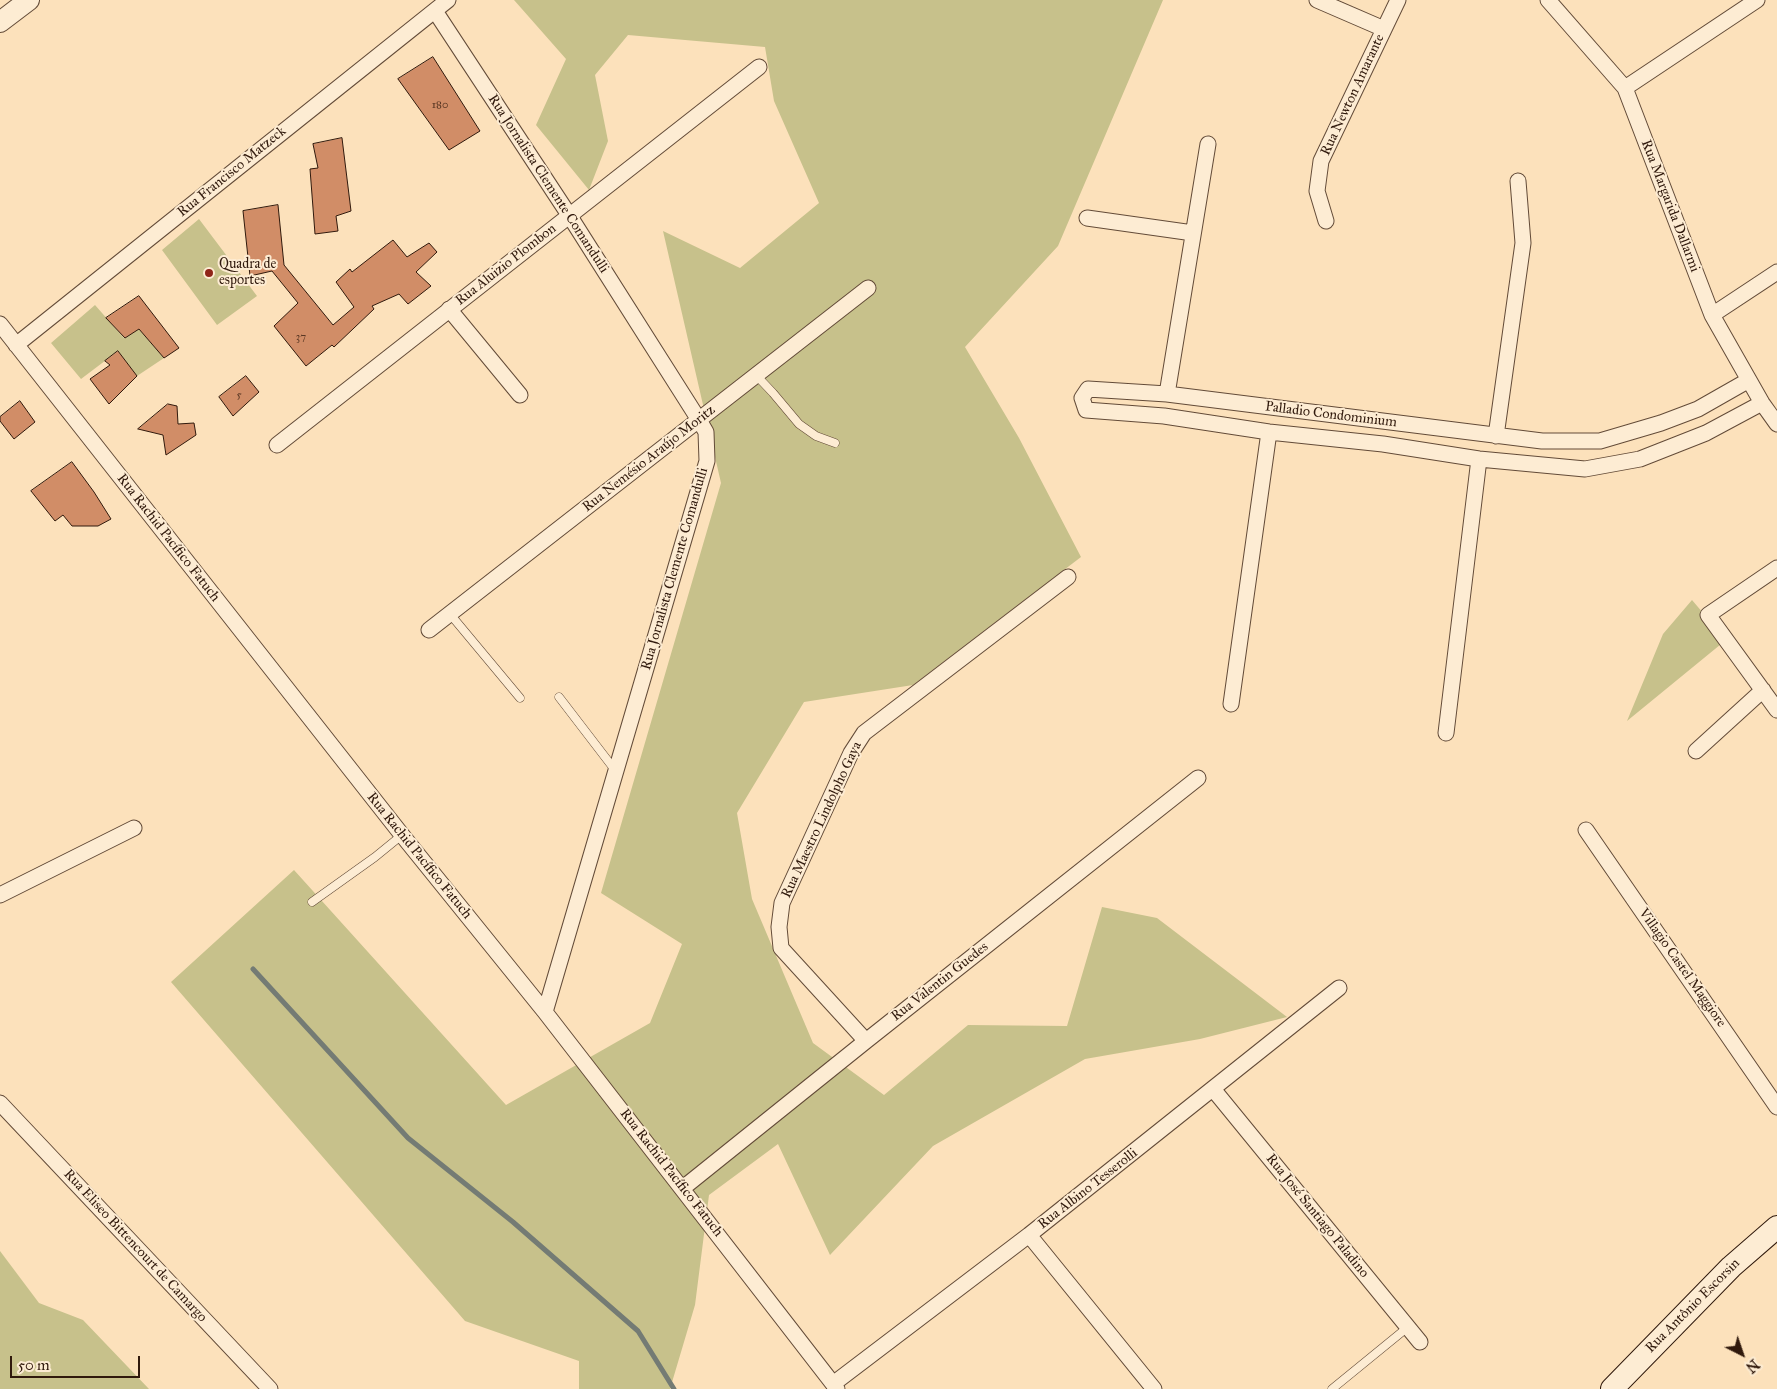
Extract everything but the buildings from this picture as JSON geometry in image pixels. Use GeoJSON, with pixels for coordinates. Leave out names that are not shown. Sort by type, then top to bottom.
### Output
{"type":"FeatureCollection","features":[{"type":"Feature","properties":{"kind":"main road","name":"Rua Antônio Escorsin"},"geometry":{"type":"LineString","coordinates":[[1612,1389],[1638,1360],[1731,1268],[1777,1227]]}},
{"type":"Feature","properties":{"kind":"street"},"geometry":{"type":"LineString","coordinates":[[0,22],[29,0]]}},
{"type":"Feature","properties":{"kind":"street","name":"Rua Francisco Matzeck"},"geometry":{"type":"LineString","coordinates":[[16,345],[448,0]]}},
{"type":"Feature","properties":{"kind":"street"},"geometry":{"type":"LineString","coordinates":[[1317,0],[1384,29]]}},
{"type":"Feature","properties":{"kind":"street","name":"Rua Newton Amarante"},"geometry":{"type":"LineString","coordinates":[[1326,221],[1317,191],[1321,161],[1398,0]]}},
{"type":"Feature","properties":{"kind":"street","name":"Rua Margarida Dallarmi"},"geometry":{"type":"LineString","coordinates":[[1548,0],[1625,88],[1712,315],[1762,403],[1777,424]]}},
{"type":"Feature","properties":{"kind":"street"},"geometry":{"type":"LineString","coordinates":[[1625,88],[1757,0]]}},
{"type":"Feature","properties":{"kind":"street","name":"Rua Jornalista Clemente Comandulli"},"geometry":{"type":"LineString","coordinates":[[435,11],[569,215],[706,432],[707,461],[546,1012]]}},
{"type":"Feature","properties":{"kind":"street","name":"Rua Aluizio Plombon"},"geometry":{"type":"LineString","coordinates":[[278,445],[758,67]]}},
{"type":"Feature","properties":{"kind":"street"},"geometry":{"type":"LineString","coordinates":[[1167,394],[1208,144]]}},
{"type":"Feature","properties":{"kind":"street"},"geometry":{"type":"LineString","coordinates":[[1496,436],[1523,243],[1518,181]]}},
{"type":"Feature","properties":{"kind":"street"},"geometry":{"type":"LineString","coordinates":[[1087,218],[1193,233]]}},
{"type":"Feature","properties":{"kind":"street"},"geometry":{"type":"LineString","coordinates":[[1712,315],[1777,272]]}},
{"type":"Feature","properties":{"kind":"street","name":"Rua Nemésio Araújo Moritz"},"geometry":{"type":"LineString","coordinates":[[429,630],[868,288]]}},
{"type":"Feature","properties":{"kind":"street"},"geometry":{"type":"LineString","coordinates":[[450,309],[520,395]]}},
{"type":"Feature","properties":{"kind":"street","name":"Rua Rachid Pacífico Fatuch"},"geometry":{"type":"LineString","coordinates":[[0,324],[402,835],[546,1012],[835,1387]]}},
{"type":"Feature","properties":{"kind":"street","name":"Palladio Condominium"},"geometry":{"type":"LineString","coordinates":[[1749,380],[1698,409],[1600,442],[1542,442],[1167,394],[1088,389],[1082,398],[1086,410],[1164,416],[1268,432],[1384,444],[1479,459],[1585,469],[1640,459],[1706,432],[1762,403]]}},
{"type":"Feature","properties":{"kind":"street"},"geometry":{"type":"LineString","coordinates":[[1384,444],[1386,422]]}},
{"type":"Feature","properties":{"kind":"street"},"geometry":{"type":"LineString","coordinates":[[1661,423],[1670,447]]}},
{"type":"Feature","properties":{"kind":"street","name":"Palladio Condominium"},"geometry":{"type":"LineString","coordinates":[[1231,704],[1268,432]]}},
{"type":"Feature","properties":{"kind":"street"},"geometry":{"type":"LineString","coordinates":[[1446,733],[1479,459]]}},
{"type":"Feature","properties":{"kind":"street"},"geometry":{"type":"LineString","coordinates":[[1777,568],[1708,615],[1777,710]]}},
{"type":"Feature","properties":{"kind":"street","name":"Rua Maestro Lindolpho Gaya"},"geometry":{"type":"LineString","coordinates":[[866,1041],[781,948],[779,927],[782,903],[852,752],[864,733],[1068,577]]}},
{"type":"Feature","properties":{"kind":"street"},"geometry":{"type":"LineString","coordinates":[[1696,751],[1763,690]]}},
{"type":"Feature","properties":{"kind":"street","name":"Rua Valentin Guedes"},"geometry":{"type":"LineString","coordinates":[[682,1188],[1198,778]]}},
{"type":"Feature","properties":{"kind":"street"},"geometry":{"type":"LineString","coordinates":[[0,895],[134,828]]}},
{"type":"Feature","properties":{"kind":"street","name":"Villagio Castel Maggiore"},"geometry":{"type":"LineString","coordinates":[[1586,830],[1777,1107]]}},
{"type":"Feature","properties":{"kind":"street","name":"Rua Albino Tesserolli"},"geometry":{"type":"LineString","coordinates":[[835,1387],[1339,988]]}},
{"type":"Feature","properties":{"kind":"street","name":"Rua José Santiago Paladino"},"geometry":{"type":"LineString","coordinates":[[1213,1089],[1420,1342]]}},
{"type":"Feature","properties":{"kind":"street","name":"Rua Eliseo Bittencourt de Camargo"},"geometry":{"type":"LineString","coordinates":[[0,1103],[270,1389]]}},
{"type":"Feature","properties":{"kind":"street"},"geometry":{"type":"LineString","coordinates":[[1029,1235],[1154,1389]]}},
{"type":"Feature","properties":{"kind":"lane"},"geometry":{"type":"LineString","coordinates":[[756,376],[799,424],[816,436],[836,443]]}},
{"type":"Feature","properties":{"kind":"lane"},"geometry":{"type":"LineString","coordinates":[[450,614],[520,698]]}},
{"type":"Feature","properties":{"kind":"lane"},"geometry":{"type":"LineString","coordinates":[[559,697],[616,770]]}},
{"type":"Feature","properties":{"kind":"lane"},"geometry":{"type":"LineString","coordinates":[[312,902],[375,857],[402,835]]}},
{"type":"Feature","properties":{"kind":"lane"},"geometry":{"type":"LineString","coordinates":[[1332,1389],[1408,1327]]}},
{"type":"Feature","properties":{"kind":"shaded area"},"geometry":{"type":"Polygon","coordinates":[[[514,0],[1163,0],[1058,246],[965,347],[1019,438],[1081,557],[913,685],[804,702],[737,813],[752,899],[813,1043],[884,1095],[968,1025],[1067,1026],[1102,907],[1157,918],[1287,1017],[1200,1039],[1085,1059],[933,1146],[830,1255],[778,1144],[709,1195],[695,1305],[670,1389],[579,1389],[579,1361],[465,1321],[171,982],[294,870],[506,1105],[650,1023],[682,944],[601,893],[721,483],[663,231],[740,268],[819,203],[774,101],[765,47],[628,35],[595,75],[608,141],[589,190],[536,125],[566,59],[514,0]]]}},
{"type":"Feature","properties":{"kind":"shaded area","name":"Quadra de esportes"},"geometry":{"type":"Polygon","coordinates":[[[199,219],[257,296],[217,325],[162,250],[199,219]]]}},
{"type":"Feature","properties":{"kind":"shaded area"},"geometry":{"type":"Polygon","coordinates":[[[95,305],[124,338],[139,329],[164,358],[137,376],[118,351],[81,379],[51,343],[95,305]]]}},
{"type":"Feature","properties":{"kind":"shaded area"},"geometry":{"type":"Polygon","coordinates":[[[1692,600],[1726,640],[1627,721],[1663,634],[1692,600]]]}},
{"type":"Feature","properties":{"kind":"shaded area"},"geometry":{"type":"Polygon","coordinates":[[[0,1251],[39,1303],[83,1320],[149,1389],[0,1389],[0,1251]]]}},
{"type":"Feature","properties":{"kind":"waterway"},"geometry":{"type":"LineString","coordinates":[[253,969],[408,1138],[513,1222],[638,1331],[674,1389]]}},
{"type":"Feature","properties":{"kind":"place","name":"Quadra de esportes"},"geometry":{"type":"Point","coordinates":[209,273]}}]}
